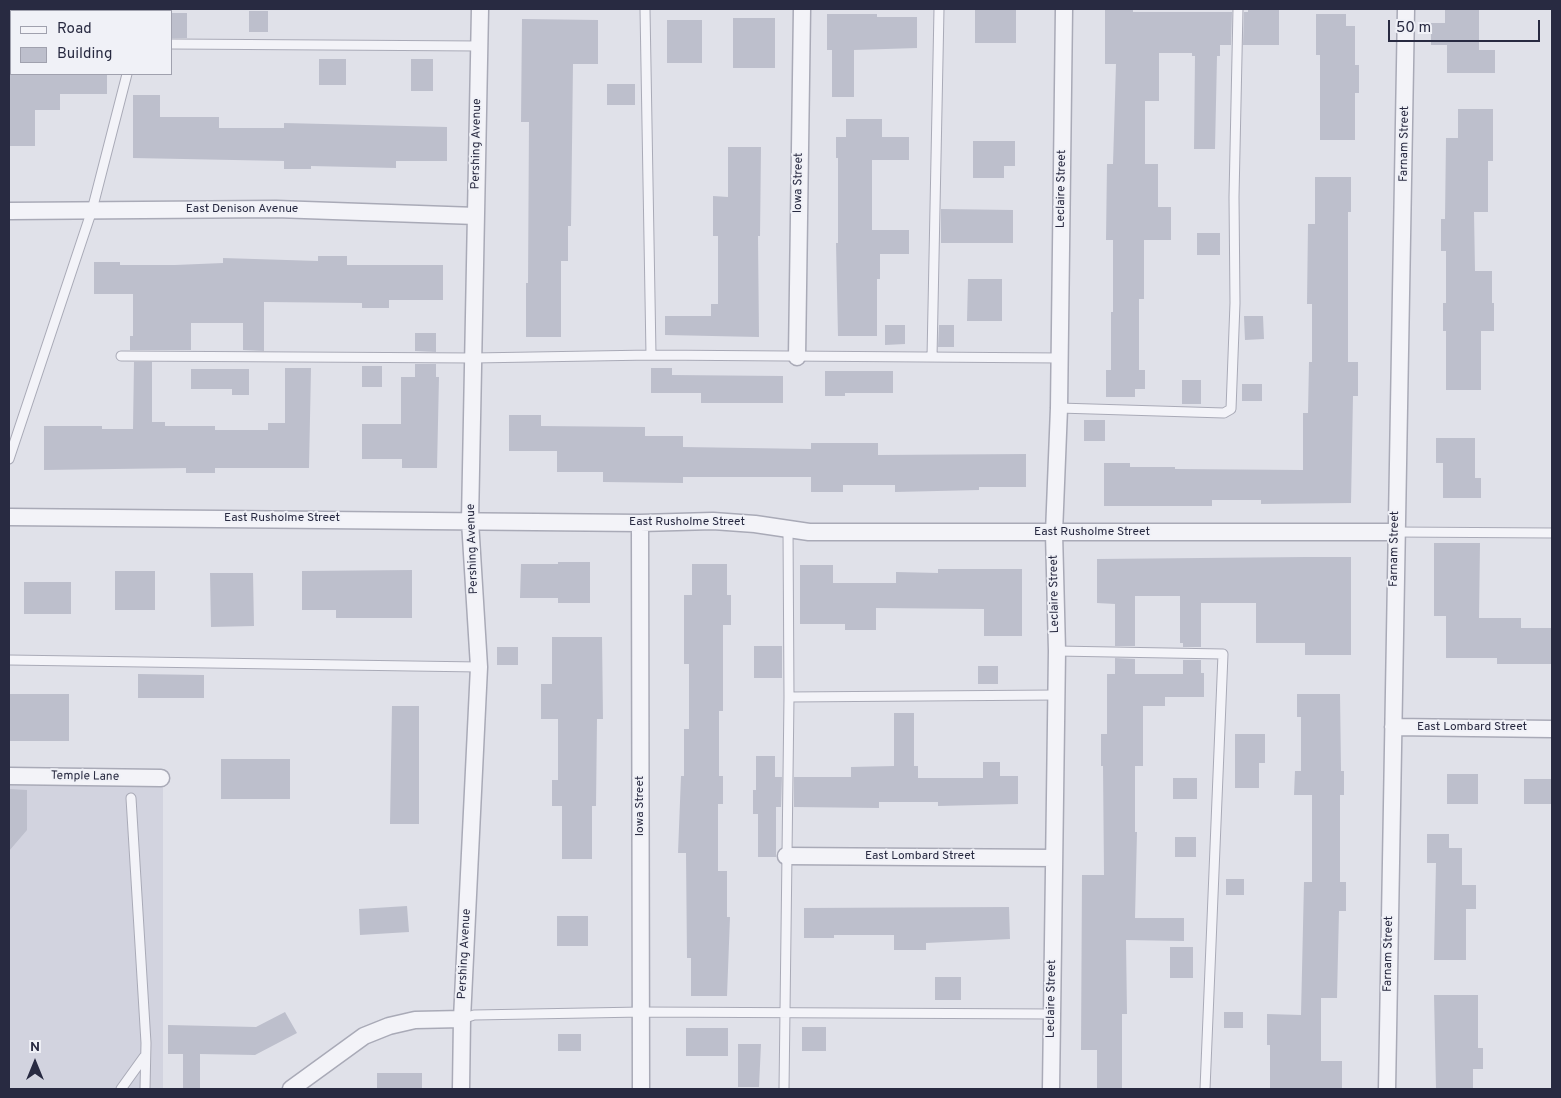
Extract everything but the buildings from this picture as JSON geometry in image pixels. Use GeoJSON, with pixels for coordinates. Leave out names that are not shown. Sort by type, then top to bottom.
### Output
{"type":"FeatureCollection","features":[{"type":"Feature","properties":{"kind":"street","name":"Pershing Avenue"},"geometry":{"type":"LineString","coordinates":[[461,1089],[462,1020],[479,667],[470,521],[480,9]]}},
{"type":"Feature","properties":{"kind":"street","name":"Iowa Street"},"geometry":{"type":"LineString","coordinates":[[797,357],[802,9]]}},
{"type":"Feature","properties":{"kind":"street","name":"Leclaire Street"},"geometry":{"type":"LineString","coordinates":[[1051,1089],[1057,651],[1054,533],[1060,358],[1064,9]]}},
{"type":"Feature","properties":{"kind":"street","name":"Farnam Street"},"geometry":{"type":"LineString","coordinates":[[1387,1089],[1395,532],[1403,277],[1406,9]]}},
{"type":"Feature","properties":{"kind":"street","name":"East Denison Avenue"},"geometry":{"type":"LineString","coordinates":[[9,211],[276,209],[476,216]]}},
{"type":"Feature","properties":{"kind":"street","name":"East Rusholme Street"},"geometry":{"type":"LineString","coordinates":[[9,517],[640,523],[713,521],[809,532],[1395,532]]}},
{"type":"Feature","properties":{"kind":"street","name":"Iowa Street"},"geometry":{"type":"LineString","coordinates":[[640,523],[641,1089]]}},
{"type":"Feature","properties":{"kind":"street","name":"East Lombard Street"},"geometry":{"type":"LineString","coordinates":[[1392,728],[1552,728]]}},
{"type":"Feature","properties":{"kind":"street","name":"Temple Lane"},"geometry":{"type":"LineString","coordinates":[[9,776],[161,778]]}},
{"type":"Feature","properties":{"kind":"street","name":"East Lombard Street"},"geometry":{"type":"LineString","coordinates":[[786,856],[1054,858]]}},
{"type":"Feature","properties":{"kind":"street"},"geometry":{"type":"LineString","coordinates":[[291,1089],[364,1036],[389,1026],[415,1020],[462,1020]]}},
{"type":"Feature","properties":{"kind":"lane"},"geometry":{"type":"LineString","coordinates":[[645,9],[651,355]]}},
{"type":"Feature","properties":{"kind":"lane"},"geometry":{"type":"LineString","coordinates":[[932,357],[939,9]]}},
{"type":"Feature","properties":{"kind":"lane"},"geometry":{"type":"LineString","coordinates":[[1059,408],[1224,413],[1231,409],[1235,303],[1234,197],[1238,9]]}},
{"type":"Feature","properties":{"kind":"lane"},"geometry":{"type":"LineString","coordinates":[[172,44],[480,46]]}},
{"type":"Feature","properties":{"kind":"lane"},"geometry":{"type":"LineString","coordinates":[[9,459],[92,210],[127,75]]}},
{"type":"Feature","properties":{"kind":"lane"},"geometry":{"type":"LineString","coordinates":[[121,356],[474,358],[651,355],[1060,358]]}},
{"type":"Feature","properties":{"kind":"lane"},"geometry":{"type":"LineString","coordinates":[[784,1089],[789,697],[788,529]]}},
{"type":"Feature","properties":{"kind":"lane"},"geometry":{"type":"LineString","coordinates":[[1395,532],[1552,534]]}},
{"type":"Feature","properties":{"kind":"lane"},"geometry":{"type":"LineString","coordinates":[[1057,651],[1223,654],[1205,1089]]}},
{"type":"Feature","properties":{"kind":"lane"},"geometry":{"type":"LineString","coordinates":[[9,660],[479,667]]}},
{"type":"Feature","properties":{"kind":"lane"},"geometry":{"type":"LineString","coordinates":[[789,697],[1056,695]]}},
{"type":"Feature","properties":{"kind":"lane"},"geometry":{"type":"LineString","coordinates":[[131,798],[146,1043],[144,1057],[145,1089]]}},
{"type":"Feature","properties":{"kind":"lane"},"geometry":{"type":"LineString","coordinates":[[462,1020],[474,1015],[642,1012],[1052,1014]]}},
{"type":"Feature","properties":{"kind":"lane"},"geometry":{"type":"LineString","coordinates":[[121,1089],[144,1057]]}},
{"type":"Feature","properties":{"kind":"shaded area"},"geometry":{"type":"Polygon","coordinates":[[[9,785],[163,786],[163,1089],[9,1089],[9,785]]]}}]}
